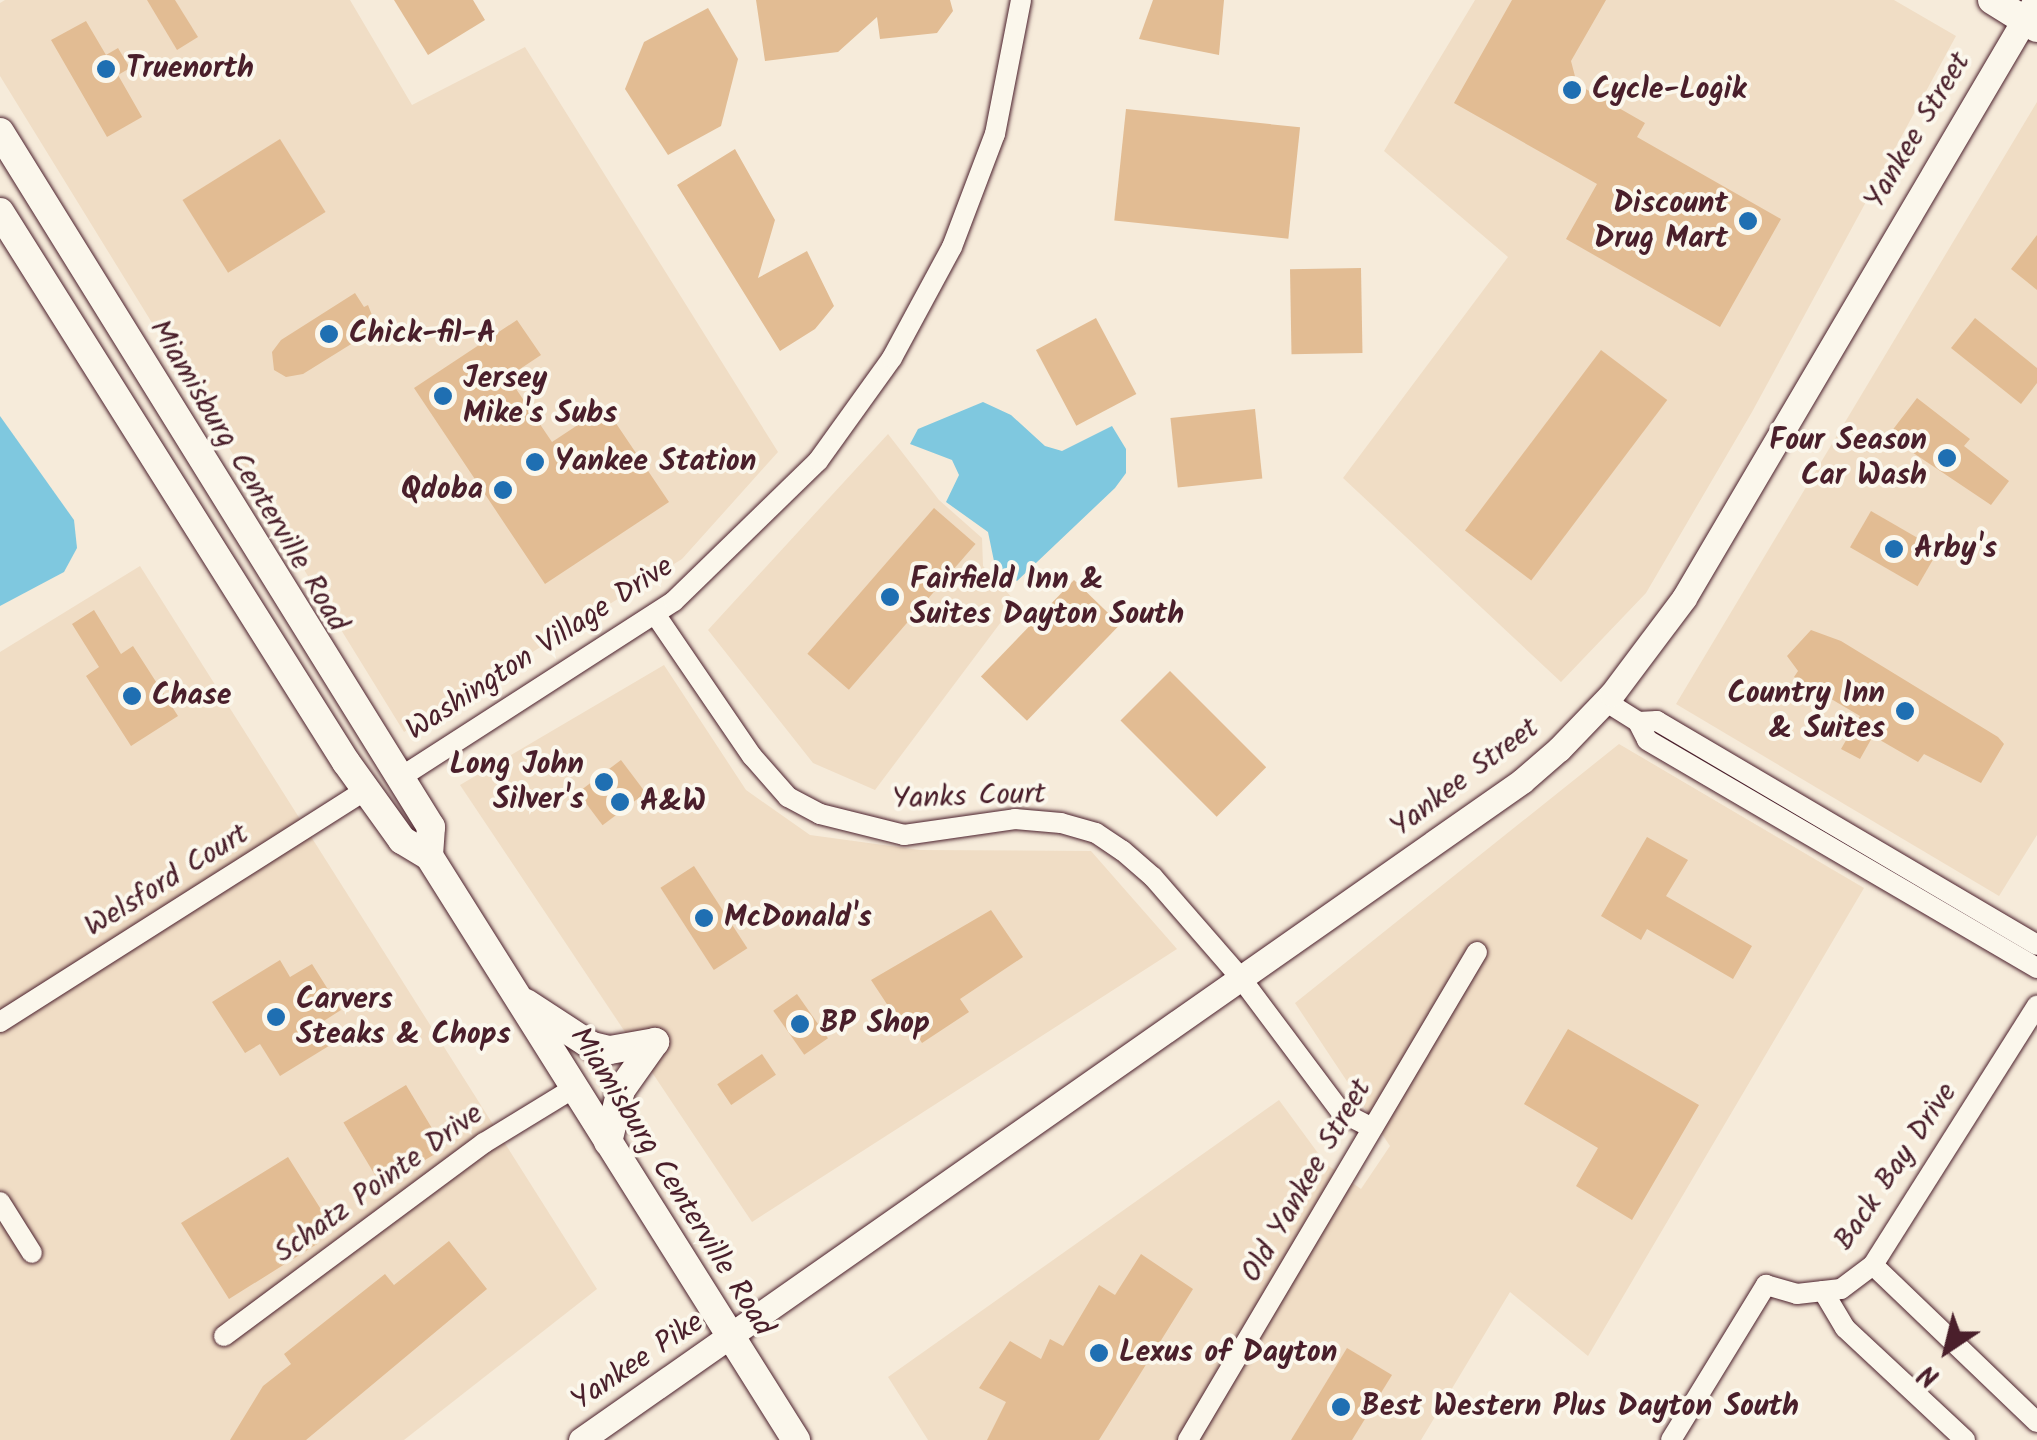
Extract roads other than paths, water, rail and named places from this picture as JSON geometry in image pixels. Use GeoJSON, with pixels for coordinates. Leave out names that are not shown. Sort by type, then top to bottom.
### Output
{"type":"FeatureCollection","features":[{"type":"Feature","properties":{"kind":"main road"},"geometry":{"type":"LineString","coordinates":[[1992,0],[2032,16]]}},
{"type":"Feature","properties":{"kind":"main road","name":"Miamisburg Centerville Road"},"geometry":{"type":"LineString","coordinates":[[0,132],[431,827],[430,851],[517,1000],[796,1440]]}},
{"type":"Feature","properties":{"kind":"main road","name":"Miamisburg Centerville Road"},"geometry":{"type":"LineString","coordinates":[[0,212],[328,735],[402,840],[430,851]]}},
{"type":"Feature","properties":{"kind":"main road"},"geometry":{"type":"LineString","coordinates":[[328,735],[354,745],[387,780],[398,779]]}},
{"type":"Feature","properties":{"kind":"main road"},"geometry":{"type":"LineString","coordinates":[[517,1000],[592,1046],[610,1050],[655,1042],[621,1090],[608,1142]]}},
{"type":"Feature","properties":{"kind":"street","name":"Washington Village Drive"},"geometry":{"type":"LineString","coordinates":[[398,779],[655,614],[776,508],[892,358],[978,189],[1009,81],[1021,0]]}},
{"type":"Feature","properties":{"kind":"street","name":"Yankee Street"},"geometry":{"type":"LineString","coordinates":[[732,1337],[1522,781],[1605,701],[1684,598],[2032,16]]}},
{"type":"Feature","properties":{"kind":"street","name":"Yanks Court"},"geometry":{"type":"LineString","coordinates":[[655,614],[788,796],[844,823],[904,835],[1015,819],[1096,833],[1153,876],[1240,978],[1340,1112],[1372,1128]]}},
{"type":"Feature","properties":{"kind":"street"},"geometry":{"type":"LineString","coordinates":[[1605,701],[1638,722],[1647,740],[1839,840],[2035,957]]}},
{"type":"Feature","properties":{"kind":"street","name":"Welsford Court"},"geometry":{"type":"LineString","coordinates":[[0,1022],[366,790]]}},
{"type":"Feature","properties":{"kind":"street","name":"Old Yankee Street"},"geometry":{"type":"LineString","coordinates":[[1188,1440],[1477,952]]}},
{"type":"Feature","properties":{"kind":"street","name":"Back Bay Drive"},"geometry":{"type":"LineString","coordinates":[[1671,1440],[1766,1285],[1797,1294],[1824,1291],[1841,1288],[1874,1266],[2037,1006]]}},
{"type":"Feature","properties":{"kind":"street","name":"Schatz Pointe Drive"},"geometry":{"type":"LineString","coordinates":[[224,1336],[484,1143],[574,1088]]}},
{"type":"Feature","properties":{"kind":"street"},"geometry":{"type":"LineString","coordinates":[[0,1202],[32,1253]]}},
{"type":"Feature","properties":{"kind":"street"},"geometry":{"type":"LineString","coordinates":[[1874,1266],[2037,1422]]}},
{"type":"Feature","properties":{"kind":"street"},"geometry":{"type":"LineString","coordinates":[[1824,1291],[1846,1328],[1966,1440]]}},
{"type":"Feature","properties":{"kind":"street","name":"Yankee Pike"},"geometry":{"type":"LineString","coordinates":[[581,1440],[732,1337]]}},
{"type":"Feature","properties":{"kind":"water"},"geometry":{"type":"Polygon","coordinates":[[[983,402],[1011,415],[1045,446],[1062,451],[1112,426],[1126,449],[1126,473],[1115,488],[1017,581],[995,566],[988,532],[946,502],[959,475],[952,460],[910,444],[918,429],[983,402]]]}},
{"type":"Feature","properties":{"kind":"water"},"geometry":{"type":"Polygon","coordinates":[[[0,416],[74,520],[77,548],[64,572],[0,606],[0,416]]]}},
{"type":"Feature","properties":{"kind":"place","name":"Truenorth"},"geometry":{"type":"Point","coordinates":[106,69]}},
{"type":"Feature","properties":{"kind":"place","name":"Cycle-Logik"},"geometry":{"type":"Point","coordinates":[1572,90]}},
{"type":"Feature","properties":{"kind":"place","name":"Discount Drug Mart"},"geometry":{"type":"Point","coordinates":[1748,221]}},
{"type":"Feature","properties":{"kind":"place","name":"Chick-fil-A"},"geometry":{"type":"Point","coordinates":[329,334]}},
{"type":"Feature","properties":{"kind":"place","name":"Jersey Mike's Subs"},"geometry":{"type":"Point","coordinates":[443,396]}},
{"type":"Feature","properties":{"kind":"place","name":"Four Season Car Wash"},"geometry":{"type":"Point","coordinates":[1947,458]}},
{"type":"Feature","properties":{"kind":"place","name":"Yankee Station"},"geometry":{"type":"Point","coordinates":[535,462]}},
{"type":"Feature","properties":{"kind":"place","name":"Qdoba"},"geometry":{"type":"Point","coordinates":[503,490]}},
{"type":"Feature","properties":{"kind":"place","name":"Arby's"},"geometry":{"type":"Point","coordinates":[1894,549]}},
{"type":"Feature","properties":{"kind":"place","name":"Fairfield Inn & Suites Dayton South"},"geometry":{"type":"Point","coordinates":[890,597]}},
{"type":"Feature","properties":{"kind":"place","name":"Chase"},"geometry":{"type":"Point","coordinates":[132,696]}},
{"type":"Feature","properties":{"kind":"place","name":"Country Inn & Suites"},"geometry":{"type":"Point","coordinates":[1905,711]}},
{"type":"Feature","properties":{"kind":"place","name":"Long John Silver's"},"geometry":{"type":"Point","coordinates":[604,782]}},
{"type":"Feature","properties":{"kind":"place","name":"A&W"},"geometry":{"type":"Point","coordinates":[620,802]}},
{"type":"Feature","properties":{"kind":"place","name":"McDonald's"},"geometry":{"type":"Point","coordinates":[704,918]}},
{"type":"Feature","properties":{"kind":"place","name":"Carvers Steaks & Chops"},"geometry":{"type":"Point","coordinates":[276,1017]}},
{"type":"Feature","properties":{"kind":"place","name":"BP Shop"},"geometry":{"type":"Point","coordinates":[800,1024]}},
{"type":"Feature","properties":{"kind":"place","name":"Lexus of Dayton"},"geometry":{"type":"Point","coordinates":[1099,1353]}},
{"type":"Feature","properties":{"kind":"place","name":"Best Western Plus Dayton South"},"geometry":{"type":"Point","coordinates":[1341,1407]}}]}
